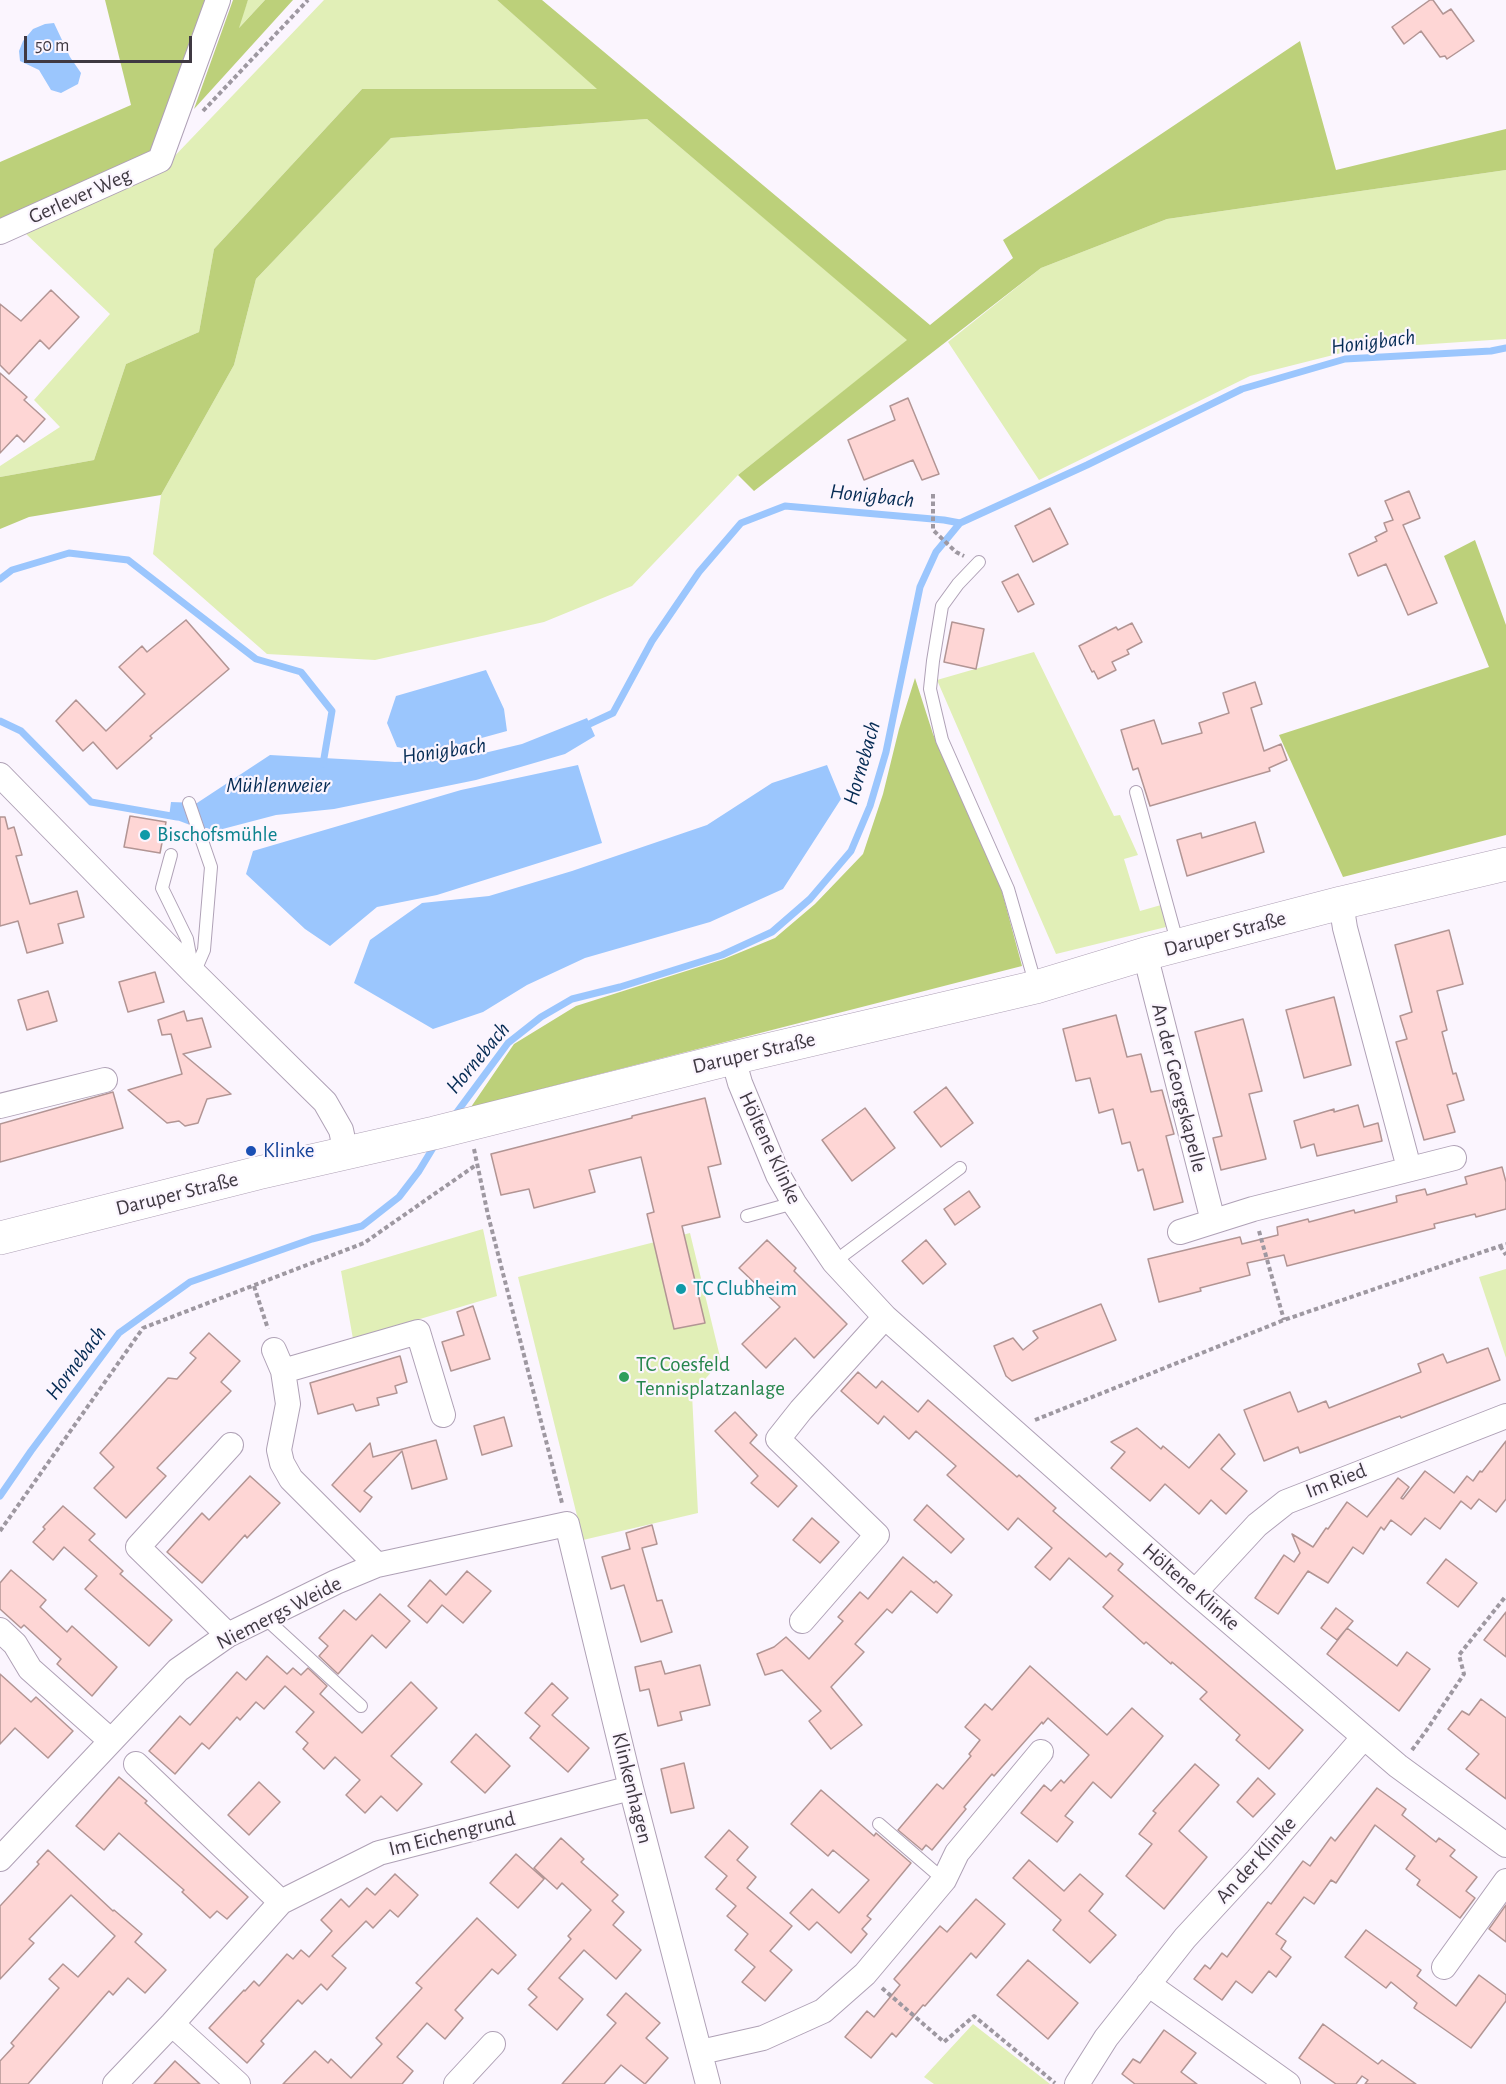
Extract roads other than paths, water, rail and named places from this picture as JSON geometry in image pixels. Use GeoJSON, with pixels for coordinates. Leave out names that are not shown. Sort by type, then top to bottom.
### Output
{"type":"FeatureCollection","features":[{"type":"Feature","properties":{"kind":"street","name":"Gerlever Weg"},"geometry":{"type":"LineString","coordinates":[[0,232],[160,160],[218,0]]}},
{"type":"Feature","properties":{"kind":"street"},"geometry":{"type":"LineString","coordinates":[[0,775],[194,973],[325,1102],[341,1130],[346,1153]]}},
{"type":"Feature","properties":{"kind":"street","name":"Daruper Straße"},"geometry":{"type":"LineString","coordinates":[[0,1238],[733,1058],[1036,987],[1145,954],[1341,903],[1506,864]]}},
{"type":"Feature","properties":{"kind":"street"},"geometry":{"type":"LineString","coordinates":[[1341,903],[1409,1168]]}},
{"type":"Feature","properties":{"kind":"street","name":"An der Georgskapelle"},"geometry":{"type":"LineString","coordinates":[[1145,954],[1213,1221]]}},
{"type":"Feature","properties":{"kind":"street","name":"Höltene Klinke"},"geometry":{"type":"LineString","coordinates":[[733,1058],[740,1083],[778,1175],[794,1203],[834,1262],[885,1317],[1195,1592],[1398,1766],[1506,1845]]}},
{"type":"Feature","properties":{"kind":"street"},"geometry":{"type":"LineString","coordinates":[[0,1106],[105,1080]]}},
{"type":"Feature","properties":{"kind":"street"},"geometry":{"type":"LineString","coordinates":[[1180,1232],[1253,1209],[1454,1158]]}},
{"type":"Feature","properties":{"kind":"street"},"geometry":{"type":"LineString","coordinates":[[802,1622],[877,1535],[778,1439],[801,1410],[885,1317]]}},
{"type":"Feature","properties":{"kind":"street"},"geometry":{"type":"LineString","coordinates":[[377,1565],[291,1479],[282,1464],[279,1450],[288,1404],[278,1361],[417,1332],[443,1415]]}},
{"type":"Feature","properties":{"kind":"street","name":"Im Ried"},"geometry":{"type":"LineString","coordinates":[[1195,1592],[1257,1525],[1286,1502],[1506,1416]]}},
{"type":"Feature","properties":{"kind":"street"},"geometry":{"type":"LineString","coordinates":[[228,1635],[138,1547],[231,1445]]}},
{"type":"Feature","properties":{"kind":"street","name":"Niemergs Weide"},"geometry":{"type":"LineString","coordinates":[[0,1859],[178,1670],[228,1635],[377,1565],[567,1524]]}},
{"type":"Feature","properties":{"kind":"street","name":"Klinkenhagen"},"geometry":{"type":"LineString","coordinates":[[567,1524],[708,2084]]}},
{"type":"Feature","properties":{"kind":"street"},"geometry":{"type":"LineString","coordinates":[[0,1630],[15,1644],[30,1669],[110,1740]]}},
{"type":"Feature","properties":{"kind":"street","name":"An der Klinke"},"geometry":{"type":"LineString","coordinates":[[1077,2084],[1106,2038],[1185,1938],[1257,1860],[1364,1737]]}},
{"type":"Feature","properties":{"kind":"street"},"geometry":{"type":"LineString","coordinates":[[701,2052],[763,2038],[823,2011],[866,1974],[944,1880],[957,1853],[1041,1752]]}},
{"type":"Feature","properties":{"kind":"street"},"geometry":{"type":"LineString","coordinates":[[136,1764],[281,1902]]}},
{"type":"Feature","properties":{"kind":"street","name":"Im Eichengrund"},"geometry":{"type":"LineString","coordinates":[[115,2084],[281,1902],[379,1853],[632,1788]]}},
{"type":"Feature","properties":{"kind":"street"},"geometry":{"type":"LineString","coordinates":[[1444,1967],[1506,1881]]}},
{"type":"Feature","properties":{"kind":"street"},"geometry":{"type":"LineString","coordinates":[[1148,1984],[1288,2084]]}},
{"type":"Feature","properties":{"kind":"street"},"geometry":{"type":"LineString","coordinates":[[172,2024],[238,2084]]}},
{"type":"Feature","properties":{"kind":"street"},"geometry":{"type":"LineString","coordinates":[[456,2084],[494,2044]]}},
{"type":"Feature","properties":{"kind":"lane"},"geometry":{"type":"LineString","coordinates":[[979,562],[958,584],[942,606],[930,689],[942,740],[1008,889],[1036,987]]}},
{"type":"Feature","properties":{"kind":"lane"},"geometry":{"type":"LineString","coordinates":[[1136,792],[1178,946]]}},
{"type":"Feature","properties":{"kind":"lane"},"geometry":{"type":"LineString","coordinates":[[189,803],[211,867],[204,950],[194,973]]}},
{"type":"Feature","properties":{"kind":"lane"},"geometry":{"type":"LineString","coordinates":[[171,855],[162,888],[187,939],[194,973]]}},
{"type":"Feature","properties":{"kind":"lane"},"geometry":{"type":"LineString","coordinates":[[834,1262],[960,1168]]}},
{"type":"Feature","properties":{"kind":"lane"},"geometry":{"type":"LineString","coordinates":[[747,1216],[794,1203]]}},
{"type":"Feature","properties":{"kind":"lane"},"geometry":{"type":"LineString","coordinates":[[264,1617],[361,1706]]}},
{"type":"Feature","properties":{"kind":"lane"},"geometry":{"type":"LineString","coordinates":[[879,1824],[944,1880]]}},
{"type":"Feature","properties":{"kind":"water"},"geometry":{"type":"Polygon","coordinates":[[[54,23],[70,57],[81,73],[78,84],[61,93],[51,90],[39,70],[20,61],[19,51],[23,41],[33,29],[54,23]]]}},
{"type":"Feature","properties":{"kind":"water"},"geometry":{"type":"Polygon","coordinates":[[[486,670],[504,709],[507,731],[427,753],[397,747],[387,723],[396,696],[486,670]]]}},
{"type":"Feature","properties":{"kind":"water","name":"Mühlenweier"},"geometry":{"type":"Polygon","coordinates":[[[587,718],[595,736],[565,754],[476,780],[334,809],[276,815],[215,831],[198,828],[169,817],[171,802],[197,803],[270,755],[395,762],[455,760],[522,744],[587,718]]]}},
{"type":"Feature","properties":{"kind":"water"},"geometry":{"type":"Polygon","coordinates":[[[578,765],[602,843],[437,895],[377,907],[330,946],[305,929],[246,874],[253,851],[461,790],[578,765]]]}},
{"type":"Feature","properties":{"kind":"water"},"geometry":{"type":"Polygon","coordinates":[[[827,765],[841,799],[783,889],[710,922],[585,958],[527,985],[483,1012],[433,1029],[354,983],[370,940],[422,903],[489,896],[572,871],[707,825],[772,783],[827,765]]]}},
{"type":"Feature","properties":{"kind":"waterway","name":"Honigbach"},"geometry":{"type":"LineString","coordinates":[[583,727],[613,713],[652,641],[699,572],[741,523],[785,506],[960,523],[1087,465],[1242,389],[1345,359],[1491,351],[1506,348]]}},
{"type":"Feature","properties":{"kind":"waterway","name":"Hornebach"},"geometry":{"type":"LineString","coordinates":[[454,1116],[508,1043],[541,1017],[572,999],[620,987],[722,955],[772,932],[810,899],[851,851],[870,806],[886,752],[920,587],[936,552],[960,523]]}},
{"type":"Feature","properties":{"kind":"waterway","name":"Honigbach"},"geometry":{"type":"LineString","coordinates":[[0,579],[12,570],[69,553],[128,560],[256,659],[301,672],[332,711],[323,764]]}},
{"type":"Feature","properties":{"kind":"waterway","name":"Honigbach"},"geometry":{"type":"LineString","coordinates":[[0,721],[21,731],[91,802],[177,817]]}},
{"type":"Feature","properties":{"kind":"waterway","name":"Hornebach"},"geometry":{"type":"LineString","coordinates":[[0,1496],[119,1333],[190,1282],[312,1239],[362,1226],[399,1197],[419,1171],[436,1143]]}},
{"type":"Feature","properties":{"kind":"place","name":"Bischofsmühle"},"geometry":{"type":"Point","coordinates":[145,835]}},
{"type":"Feature","properties":{"kind":"place","name":"Klinke"},"geometry":{"type":"Point","coordinates":[251,1151]}},
{"type":"Feature","properties":{"kind":"place","name":"TC Clubheim"},"geometry":{"type":"Point","coordinates":[681,1289]}},
{"type":"Feature","properties":{"kind":"place","name":"TC Coesfeld Tennisplatzanlage"},"geometry":{"type":"Point","coordinates":[624,1377]}}]}
